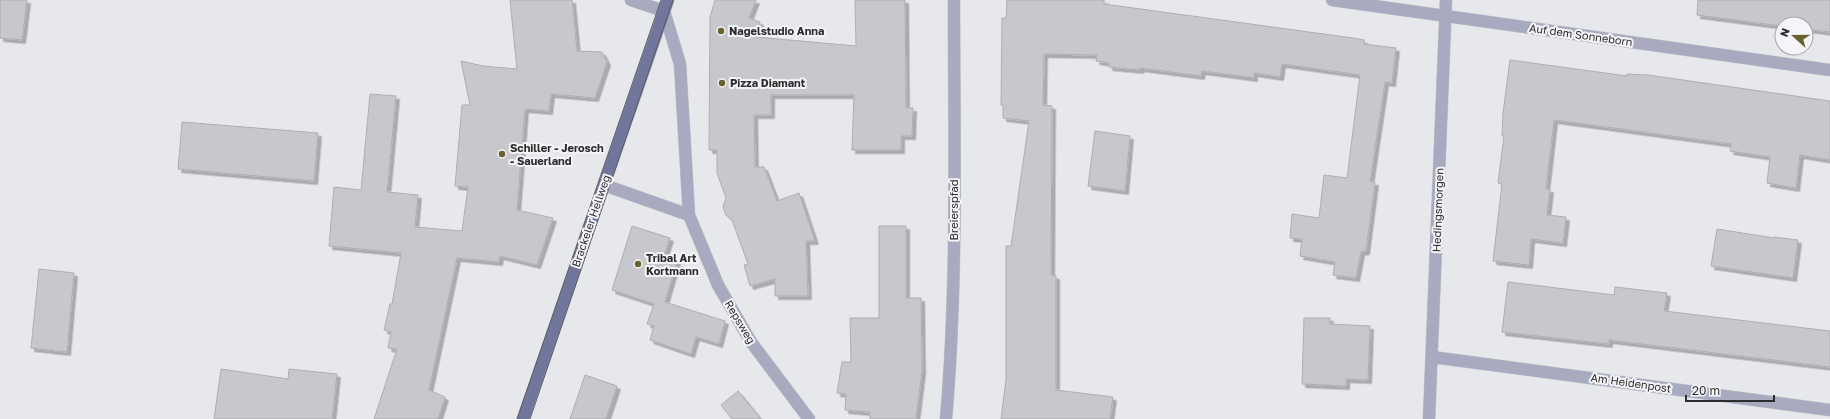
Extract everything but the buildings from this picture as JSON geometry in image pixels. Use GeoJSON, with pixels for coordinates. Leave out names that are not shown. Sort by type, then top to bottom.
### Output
{"type":"FeatureCollection","features":[{"type":"Feature","properties":{"kind":"main road","name":"Brackeler Hellweg"},"geometry":{"type":"LineString","coordinates":[[522,419],[666,6]]}},
{"type":"Feature","properties":{"kind":"street"},"geometry":{"type":"LineString","coordinates":[[631,0],[666,6]]}},
{"type":"Feature","properties":{"kind":"street","name":"Breierspfad"},"geometry":{"type":"LineString","coordinates":[[946,419],[949,386],[953,247],[954,0]]}},
{"type":"Feature","properties":{"kind":"street","name":"Auf dem Sonneborn"},"geometry":{"type":"LineString","coordinates":[[1332,0],[1830,70]]}},
{"type":"Feature","properties":{"kind":"street","name":"Hedingsmorgen"},"geometry":{"type":"LineString","coordinates":[[1429,419],[1446,0]]}},
{"type":"Feature","properties":{"kind":"street","name":"Repsweg"},"geometry":{"type":"LineString","coordinates":[[666,6],[680,64],[689,215],[721,292],[751,342],[809,419]]}},
{"type":"Feature","properties":{"kind":"street"},"geometry":{"type":"LineString","coordinates":[[604,185],[689,215]]}},
{"type":"Feature","properties":{"kind":"street","name":"Am Heidenpost"},"geometry":{"type":"LineString","coordinates":[[1432,357],[1830,410]]}},
{"type":"Feature","properties":{"kind":"tram line"},"geometry":{"type":"LineString","coordinates":[[517,419],[661,0]]}},
{"type":"Feature","properties":{"kind":"tram line"},"geometry":{"type":"LineString","coordinates":[[530,419],[673,0]]}},
{"type":"Feature","properties":{"kind":"place","name":"Nagelstudio Anna"},"geometry":{"type":"Point","coordinates":[721,31]}},
{"type":"Feature","properties":{"kind":"place","name":"Pizza Diamant"},"geometry":{"type":"Point","coordinates":[722,83]}},
{"type":"Feature","properties":{"kind":"place","name":"Schiller - Jerosch - Sauerland"},"geometry":{"type":"Point","coordinates":[502,154]}},
{"type":"Feature","properties":{"kind":"place","name":"Tribal Art Kortmann"},"geometry":{"type":"Point","coordinates":[638,264]}}]}
